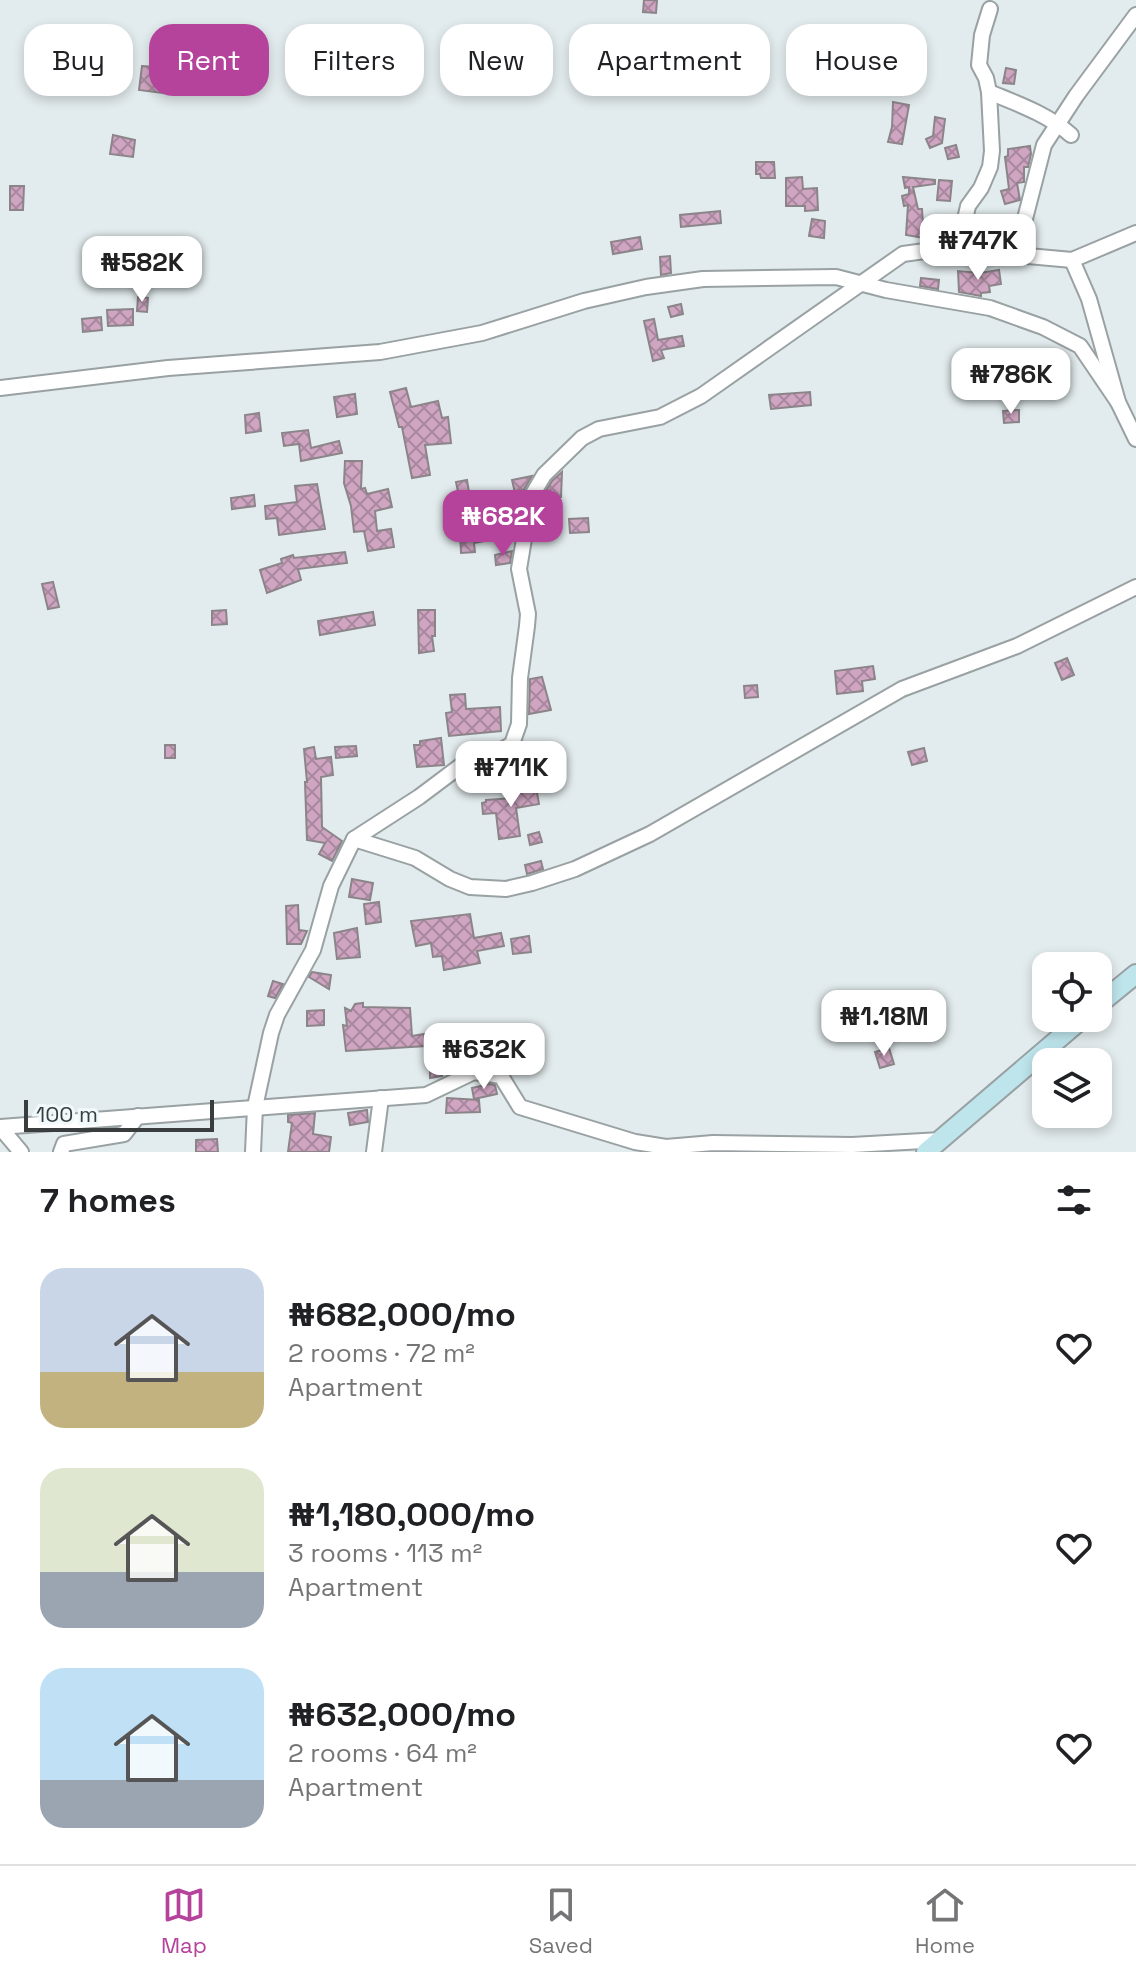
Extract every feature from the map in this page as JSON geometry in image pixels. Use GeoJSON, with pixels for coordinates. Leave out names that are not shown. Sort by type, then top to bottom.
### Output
{"type":"FeatureCollection","features":[{"type":"Feature","properties":{"kind":"street"},"geometry":{"type":"LineString","coordinates":[[959,246],[968,206],[981,188],[990,167],[989,92],[979,65],[982,35],[990,9]]}},
{"type":"Feature","properties":{"kind":"street"},"geometry":{"type":"LineString","coordinates":[[1136,15],[1044,145],[1020,238],[1028,256],[1072,260],[1136,233]]}},
{"type":"Feature","properties":{"kind":"street"},"geometry":{"type":"LineString","coordinates":[[989,92],[1027,107],[1057,123],[1071,135]]}},
{"type":"Feature","properties":{"kind":"street"},"geometry":{"type":"LineString","coordinates":[[253,1152],[255,1107],[271,1033],[277,1015],[313,950],[331,886],[354,839],[419,797],[471,758],[499,752],[512,744],[519,724],[520,678],[528,614],[519,569],[531,497],[544,475],[582,438],[599,429],[660,417],[701,396],[903,254],[1020,238]]}},
{"type":"Feature","properties":{"kind":"street"},"geometry":{"type":"LineString","coordinates":[[1072,260],[1089,299],[1118,402]]}},
{"type":"Feature","properties":{"kind":"street"},"geometry":{"type":"LineString","coordinates":[[0,388],[168,368],[380,352],[482,333],[584,301],[646,287],[703,279],[836,277],[919,297],[990,308],[1043,327],[1080,346],[1118,402],[1136,439]]}},
{"type":"Feature","properties":{"kind":"street"},"geometry":{"type":"LineString","coordinates":[[354,839],[415,858],[470,887],[506,889],[561,874],[650,834],[902,689],[1017,646],[1136,587]]}},
{"type":"Feature","properties":{"kind":"street"},"geometry":{"type":"LineString","coordinates":[[1112,994],[1136,974]]}},
{"type":"Feature","properties":{"kind":"street"},"geometry":{"type":"LineString","coordinates":[[0,1127],[426,1095],[474,1072],[501,1076],[520,1107],[635,1142],[666,1147],[713,1143],[934,1146],[1067,1032]]}},
{"type":"Feature","properties":{"kind":"street"},"geometry":{"type":"LineString","coordinates":[[374,1152],[381,1098]]}},
{"type":"Feature","properties":{"kind":"street"},"geometry":{"type":"LineString","coordinates":[[61,1152],[64,1144],[124,1134],[138,1116]]}},
{"type":"Feature","properties":{"kind":"street"},"geometry":{"type":"LineString","coordinates":[[0,1127],[21,1152]]}},
{"type":"Feature","properties":{"kind":"building"},"geometry":{"type":"Polygon","coordinates":[[[644,0],[657,0],[656,13],[643,12],[644,0]]]}},
{"type":"Feature","properties":{"kind":"building"},"geometry":{"type":"Polygon","coordinates":[[[142,66],[149,67],[149,91],[139,90],[142,66]]]}},
{"type":"Feature","properties":{"kind":"building"},"geometry":{"type":"Polygon","coordinates":[[[1006,68],[1016,70],[1014,84],[1003,83],[1006,68]]]}},
{"type":"Feature","properties":{"kind":"building"},"geometry":{"type":"Polygon","coordinates":[[[893,102],[909,105],[902,144],[888,142],[893,102]]]}},
{"type":"Feature","properties":{"kind":"building"},"geometry":{"type":"Polygon","coordinates":[[[935,117],[945,119],[942,143],[930,148],[926,139],[933,136],[935,117]]]}},
{"type":"Feature","properties":{"kind":"building"},"geometry":{"type":"Polygon","coordinates":[[[113,135],[135,140],[133,157],[110,154],[113,135]]]}},
{"type":"Feature","properties":{"kind":"building"},"geometry":{"type":"Polygon","coordinates":[[[956,145],[959,157],[948,159],[945,148],[956,145]]]}},
{"type":"Feature","properties":{"kind":"building"},"geometry":{"type":"Polygon","coordinates":[[[1030,146],[1028,167],[1024,167],[1024,182],[1017,183],[1020,200],[1005,204],[1001,191],[1009,189],[1005,157],[1008,156],[1008,149],[1030,146]]]}},
{"type":"Feature","properties":{"kind":"building"},"geometry":{"type":"Polygon","coordinates":[[[756,162],[774,162],[775,178],[761,178],[760,174],[756,174],[756,162]]]}},
{"type":"Feature","properties":{"kind":"building"},"geometry":{"type":"Polygon","coordinates":[[[802,177],[803,189],[817,188],[818,210],[805,211],[805,206],[786,206],[786,178],[802,177]]]}},
{"type":"Feature","properties":{"kind":"building"},"geometry":{"type":"Polygon","coordinates":[[[903,177],[935,180],[935,184],[913,187],[918,209],[922,209],[924,238],[906,235],[908,205],[904,206],[902,196],[909,194],[909,187],[905,188],[903,177]]]}},
{"type":"Feature","properties":{"kind":"building"},"geometry":{"type":"Polygon","coordinates":[[[939,180],[952,181],[950,201],[937,200],[939,180]]]}},
{"type":"Feature","properties":{"kind":"building"},"geometry":{"type":"Polygon","coordinates":[[[10,186],[24,186],[23,210],[10,210],[10,186]]]}},
{"type":"Feature","properties":{"kind":"building"},"geometry":{"type":"Polygon","coordinates":[[[720,211],[721,223],[681,227],[680,215],[720,211]]]}},
{"type":"Feature","properties":{"kind":"building"},"geometry":{"type":"Polygon","coordinates":[[[812,219],[825,221],[824,238],[809,236],[812,219]]]}},
{"type":"Feature","properties":{"kind":"building"},"geometry":{"type":"Polygon","coordinates":[[[640,237],[642,249],[613,254],[611,242],[640,237]]]}},
{"type":"Feature","properties":{"kind":"building"},"geometry":{"type":"Polygon","coordinates":[[[670,256],[671,273],[661,275],[660,257],[670,256]]]}},
{"type":"Feature","properties":{"kind":"building"},"geometry":{"type":"Polygon","coordinates":[[[999,270],[1001,284],[989,286],[990,292],[981,293],[981,296],[959,292],[958,271],[980,273],[999,270]]]}},
{"type":"Feature","properties":{"kind":"building"},"geometry":{"type":"Polygon","coordinates":[[[921,278],[939,280],[938,289],[920,286],[921,278]]]}},
{"type":"Feature","properties":{"kind":"building"},"geometry":{"type":"Polygon","coordinates":[[[138,297],[148,298],[147,312],[137,311],[138,297]]]}},
{"type":"Feature","properties":{"kind":"building"},"geometry":{"type":"Polygon","coordinates":[[[681,304],[683,314],[671,317],[668,307],[681,304]]]}},
{"type":"Feature","properties":{"kind":"building"},"geometry":{"type":"Polygon","coordinates":[[[133,309],[133,325],[108,326],[107,310],[133,309]]]}},
{"type":"Feature","properties":{"kind":"building"},"geometry":{"type":"Polygon","coordinates":[[[101,317],[102,330],[83,332],[82,319],[101,317]]]}},
{"type":"Feature","properties":{"kind":"building"},"geometry":{"type":"Polygon","coordinates":[[[654,319],[658,340],[682,336],[684,346],[661,350],[664,358],[653,361],[644,321],[654,319]]]}},
{"type":"Feature","properties":{"kind":"building"},"geometry":{"type":"Polygon","coordinates":[[[406,388],[411,407],[438,401],[442,418],[448,417],[451,443],[425,445],[430,475],[412,478],[402,427],[399,427],[390,392],[406,388]]]}},
{"type":"Feature","properties":{"kind":"building"},"geometry":{"type":"Polygon","coordinates":[[[810,392],[811,405],[771,409],[769,395],[810,392]]]}},
{"type":"Feature","properties":{"kind":"building"},"geometry":{"type":"Polygon","coordinates":[[[355,394],[357,414],[337,417],[334,397],[355,394]]]}},
{"type":"Feature","properties":{"kind":"building"},"geometry":{"type":"Polygon","coordinates":[[[1019,410],[1019,422],[1004,423],[1003,411],[1019,410]]]}},
{"type":"Feature","properties":{"kind":"building"},"geometry":{"type":"Polygon","coordinates":[[[259,413],[261,431],[246,433],[245,415],[259,413]]]}},
{"type":"Feature","properties":{"kind":"building"},"geometry":{"type":"Polygon","coordinates":[[[308,430],[311,448],[339,441],[342,453],[301,461],[299,444],[284,446],[282,433],[308,430]]]}},
{"type":"Feature","properties":{"kind":"building"},"geometry":{"type":"Polygon","coordinates":[[[345,461],[362,461],[361,489],[365,488],[367,494],[388,489],[392,507],[375,511],[377,531],[391,529],[394,547],[368,551],[364,531],[354,532],[344,483],[345,461]]]}},
{"type":"Feature","properties":{"kind":"building"},"geometry":{"type":"Polygon","coordinates":[[[562,472],[561,497],[543,496],[552,481],[562,472]]]}},
{"type":"Feature","properties":{"kind":"building"},"geometry":{"type":"Polygon","coordinates":[[[532,476],[523,491],[515,493],[512,480],[532,476]]]}},
{"type":"Feature","properties":{"kind":"building"},"geometry":{"type":"Polygon","coordinates":[[[467,480],[471,505],[461,507],[456,482],[467,480]]]}},
{"type":"Feature","properties":{"kind":"building"},"geometry":{"type":"Polygon","coordinates":[[[317,484],[325,529],[279,535],[277,518],[266,519],[265,506],[297,502],[295,486],[317,484]]]}},
{"type":"Feature","properties":{"kind":"building"},"geometry":{"type":"Polygon","coordinates":[[[254,495],[255,506],[232,509],[231,498],[254,495]]]}},
{"type":"Feature","properties":{"kind":"building"},"geometry":{"type":"Polygon","coordinates":[[[496,505],[501,538],[474,543],[475,552],[461,553],[460,531],[474,530],[471,509],[496,505]]]}},
{"type":"Feature","properties":{"kind":"building"},"geometry":{"type":"Polygon","coordinates":[[[588,518],[589,532],[570,533],[569,519],[588,518]]]}},
{"type":"Feature","properties":{"kind":"building"},"geometry":{"type":"Polygon","coordinates":[[[512,551],[510,563],[496,565],[495,555],[512,551]]]}},
{"type":"Feature","properties":{"kind":"building"},"geometry":{"type":"Polygon","coordinates":[[[345,552],[347,563],[298,569],[301,580],[267,593],[260,570],[282,563],[281,559],[293,555],[294,558],[345,552]]]}},
{"type":"Feature","properties":{"kind":"building"},"geometry":{"type":"Polygon","coordinates":[[[53,582],[59,607],[48,609],[42,584],[53,582]]]}},
{"type":"Feature","properties":{"kind":"building"},"geometry":{"type":"Polygon","coordinates":[[[226,610],[227,624],[212,625],[212,611],[226,610]]]}},
{"type":"Feature","properties":{"kind":"building"},"geometry":{"type":"Polygon","coordinates":[[[418,610],[435,610],[434,651],[419,653],[418,610]]]}},
{"type":"Feature","properties":{"kind":"building"},"geometry":{"type":"Polygon","coordinates":[[[373,612],[375,625],[320,635],[318,621],[373,612]]]}},
{"type":"Feature","properties":{"kind":"building"},"geometry":{"type":"Polygon","coordinates":[[[1067,658],[1074,675],[1062,680],[1055,663],[1067,658]]]}},
{"type":"Feature","properties":{"kind":"building"},"geometry":{"type":"Polygon","coordinates":[[[873,666],[875,679],[862,681],[863,691],[837,694],[835,671],[873,666]]]}},
{"type":"Feature","properties":{"kind":"building"},"geometry":{"type":"Polygon","coordinates":[[[542,677],[551,710],[529,714],[530,679],[542,677]]]}},
{"type":"Feature","properties":{"kind":"building"},"geometry":{"type":"Polygon","coordinates":[[[757,685],[758,697],[745,698],[744,686],[757,685]]]}},
{"type":"Feature","properties":{"kind":"building"},"geometry":{"type":"Polygon","coordinates":[[[465,694],[466,709],[500,707],[501,731],[449,736],[446,713],[452,712],[450,695],[465,694]]]}},
{"type":"Feature","properties":{"kind":"building"},"geometry":{"type":"Polygon","coordinates":[[[441,738],[444,765],[417,767],[414,745],[441,738]]]}},
{"type":"Feature","properties":{"kind":"building"},"geometry":{"type":"Polygon","coordinates":[[[165,745],[175,745],[175,758],[165,758],[165,745]]]}},
{"type":"Feature","properties":{"kind":"building"},"geometry":{"type":"Polygon","coordinates":[[[356,746],[357,756],[336,758],[335,747],[356,746]]]}},
{"type":"Feature","properties":{"kind":"building"},"geometry":{"type":"Polygon","coordinates":[[[314,747],[316,759],[331,757],[333,775],[321,777],[322,827],[342,841],[332,861],[319,854],[325,843],[307,840],[304,749],[314,747]]]}},
{"type":"Feature","properties":{"kind":"building"},"geometry":{"type":"Polygon","coordinates":[[[924,748],[927,761],[912,765],[908,752],[924,748]]]}},
{"type":"Feature","properties":{"kind":"building"},"geometry":{"type":"Polygon","coordinates":[[[531,780],[532,787],[536,787],[539,804],[516,808],[520,836],[499,839],[496,813],[483,814],[482,803],[514,798],[513,785],[531,780]]]}},
{"type":"Feature","properties":{"kind":"building"},"geometry":{"type":"Polygon","coordinates":[[[539,832],[542,842],[530,845],[528,835],[539,832]]]}},
{"type":"Feature","properties":{"kind":"building"},"geometry":{"type":"Polygon","coordinates":[[[541,861],[543,869],[527,874],[525,865],[541,861]]]}},
{"type":"Feature","properties":{"kind":"building"},"geometry":{"type":"Polygon","coordinates":[[[352,879],[373,883],[370,900],[349,897],[352,879]]]}},
{"type":"Feature","properties":{"kind":"building"},"geometry":{"type":"Polygon","coordinates":[[[379,902],[381,922],[366,924],[364,904],[379,902]]]}},
{"type":"Feature","properties":{"kind":"building"},"geometry":{"type":"Polygon","coordinates":[[[298,905],[299,930],[307,931],[301,944],[287,944],[286,906],[298,905]]]}},
{"type":"Feature","properties":{"kind":"building"},"geometry":{"type":"Polygon","coordinates":[[[470,914],[474,938],[501,933],[504,946],[477,951],[480,963],[444,970],[442,956],[433,957],[431,943],[416,946],[411,921],[470,914]]]}},
{"type":"Feature","properties":{"kind":"building"},"geometry":{"type":"Polygon","coordinates":[[[357,928],[360,957],[337,959],[334,933],[357,928]]]}},
{"type":"Feature","properties":{"kind":"building"},"geometry":{"type":"Polygon","coordinates":[[[529,936],[531,952],[513,954],[511,939],[529,936]]]}},
{"type":"Feature","properties":{"kind":"building"},"geometry":{"type":"Polygon","coordinates":[[[312,972],[331,975],[329,989],[309,977],[312,972]]]}},
{"type":"Feature","properties":{"kind":"building"},"geometry":{"type":"Polygon","coordinates":[[[273,981],[283,984],[275,998],[268,996],[273,981]]]}},
{"type":"Feature","properties":{"kind":"building"},"geometry":{"type":"Polygon","coordinates":[[[363,1003],[363,1007],[410,1008],[412,1036],[424,1034],[426,1046],[346,1051],[345,1008],[351,1011],[355,1004],[363,1003]]]}},
{"type":"Feature","properties":{"kind":"building"},"geometry":{"type":"Polygon","coordinates":[[[324,1010],[324,1025],[307,1026],[307,1011],[324,1010]]]}},
{"type":"Feature","properties":{"kind":"building"},"geometry":{"type":"Polygon","coordinates":[[[458,1043],[459,1056],[442,1058],[442,1076],[430,1078],[430,1046],[458,1043]]]}},
{"type":"Feature","properties":{"kind":"building"},"geometry":{"type":"Polygon","coordinates":[[[889,1048],[894,1064],[880,1068],[875,1052],[889,1048]]]}},
{"type":"Feature","properties":{"kind":"building"},"geometry":{"type":"Polygon","coordinates":[[[495,1085],[497,1094],[474,1099],[472,1088],[495,1085]]]}},
{"type":"Feature","properties":{"kind":"building"},"geometry":{"type":"Polygon","coordinates":[[[447,1098],[479,1100],[480,1112],[446,1113],[447,1098]]]}},
{"type":"Feature","properties":{"kind":"building"},"geometry":{"type":"Polygon","coordinates":[[[367,1110],[368,1122],[350,1125],[348,1113],[367,1110]]]}},
{"type":"Feature","properties":{"kind":"building"},"geometry":{"type":"Polygon","coordinates":[[[315,1113],[313,1134],[331,1137],[329,1152],[288,1152],[292,1123],[288,1122],[288,1115],[315,1113]]]}},
{"type":"Feature","properties":{"kind":"building"},"geometry":{"type":"Polygon","coordinates":[[[217,1139],[218,1152],[196,1152],[196,1140],[217,1139]]]}}]}
